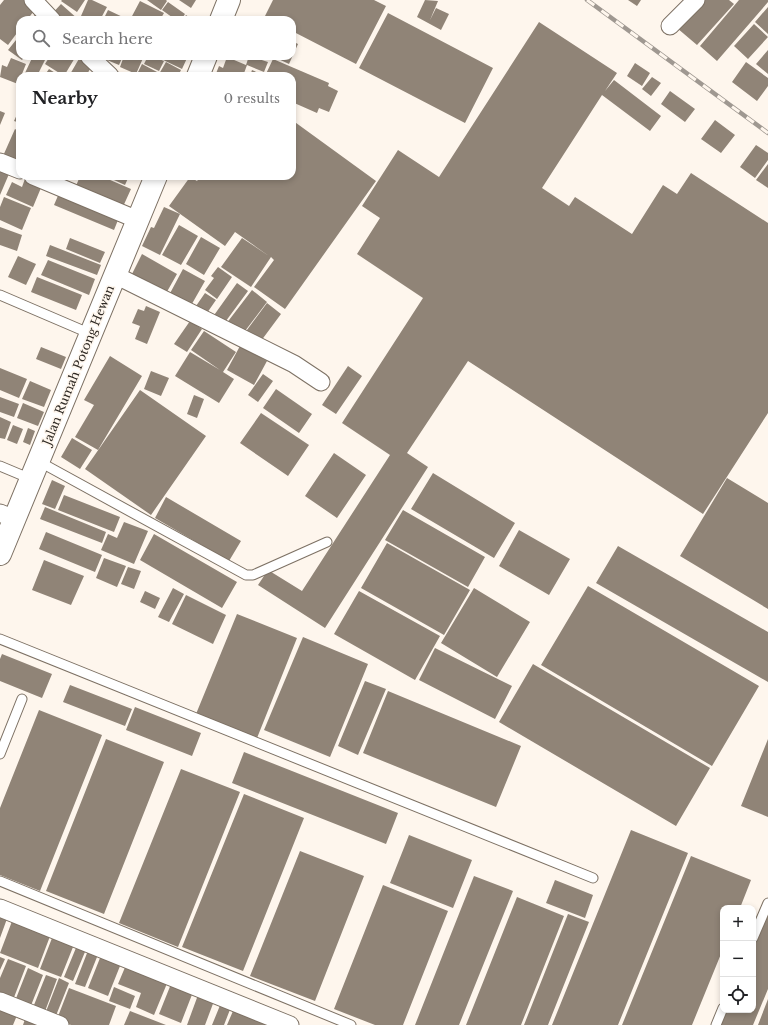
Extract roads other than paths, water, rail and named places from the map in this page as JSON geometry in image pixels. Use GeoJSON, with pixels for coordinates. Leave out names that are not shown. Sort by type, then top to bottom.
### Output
{"type":"FeatureCollection","features":[{"type":"Feature","properties":{"kind":"street"},"geometry":{"type":"LineString","coordinates":[[33,0],[48,16]]}},
{"type":"Feature","properties":{"kind":"street"},"geometry":{"type":"LineString","coordinates":[[223,16],[229,0]]}},
{"type":"Feature","properties":{"kind":"street"},"geometry":{"type":"LineString","coordinates":[[670,26],[696,0]]}},
{"type":"Feature","properties":{"kind":"street"},"geometry":{"type":"LineString","coordinates":[[93,60],[106,72]]}},
{"type":"Feature","properties":{"kind":"street"},"geometry":{"type":"LineString","coordinates":[[200,72],[204,60]]}},
{"type":"Feature","properties":{"kind":"street"},"geometry":{"type":"LineString","coordinates":[[0,162],[16,168]]}},
{"type":"Feature","properties":{"kind":"street"},"geometry":{"type":"LineString","coordinates":[[43,180],[138,220]]}},
{"type":"Feature","properties":{"kind":"street","name":"Jalan Rumah Potong Hewan"},"geometry":{"type":"LineString","coordinates":[[0,554],[7,516],[35,470],[154,180]]}},
{"type":"Feature","properties":{"kind":"street"},"geometry":{"type":"LineString","coordinates":[[115,275],[294,364],[321,382]]}},
{"type":"Feature","properties":{"kind":"street"},"geometry":{"type":"LineString","coordinates":[[0,908],[290,1025]]}},
{"type":"Feature","properties":{"kind":"street"},"geometry":{"type":"LineString","coordinates":[[0,1000],[60,1025]]}},
{"type":"Feature","properties":{"kind":"lane"},"geometry":{"type":"LineString","coordinates":[[0,295],[91,334]]}},
{"type":"Feature","properties":{"kind":"lane"},"geometry":{"type":"LineString","coordinates":[[0,466],[35,470],[246,574],[253,575],[327,542]]}},
{"type":"Feature","properties":{"kind":"lane"},"geometry":{"type":"LineString","coordinates":[[0,639],[594,878]]}},
{"type":"Feature","properties":{"kind":"lane"},"geometry":{"type":"LineString","coordinates":[[0,754],[22,699]]}},
{"type":"Feature","properties":{"kind":"lane"},"geometry":{"type":"LineString","coordinates":[[0,881],[351,1025]]}},
{"type":"Feature","properties":{"kind":"lane"},"geometry":{"type":"LineString","coordinates":[[756,931],[768,903]]}},
{"type":"Feature","properties":{"kind":"lane"},"geometry":{"type":"LineString","coordinates":[[716,1025],[721,1013]]}},
{"type":"Feature","properties":{"kind":"railway"},"geometry":{"type":"LineString","coordinates":[[587,0],[768,133]]}}]}
